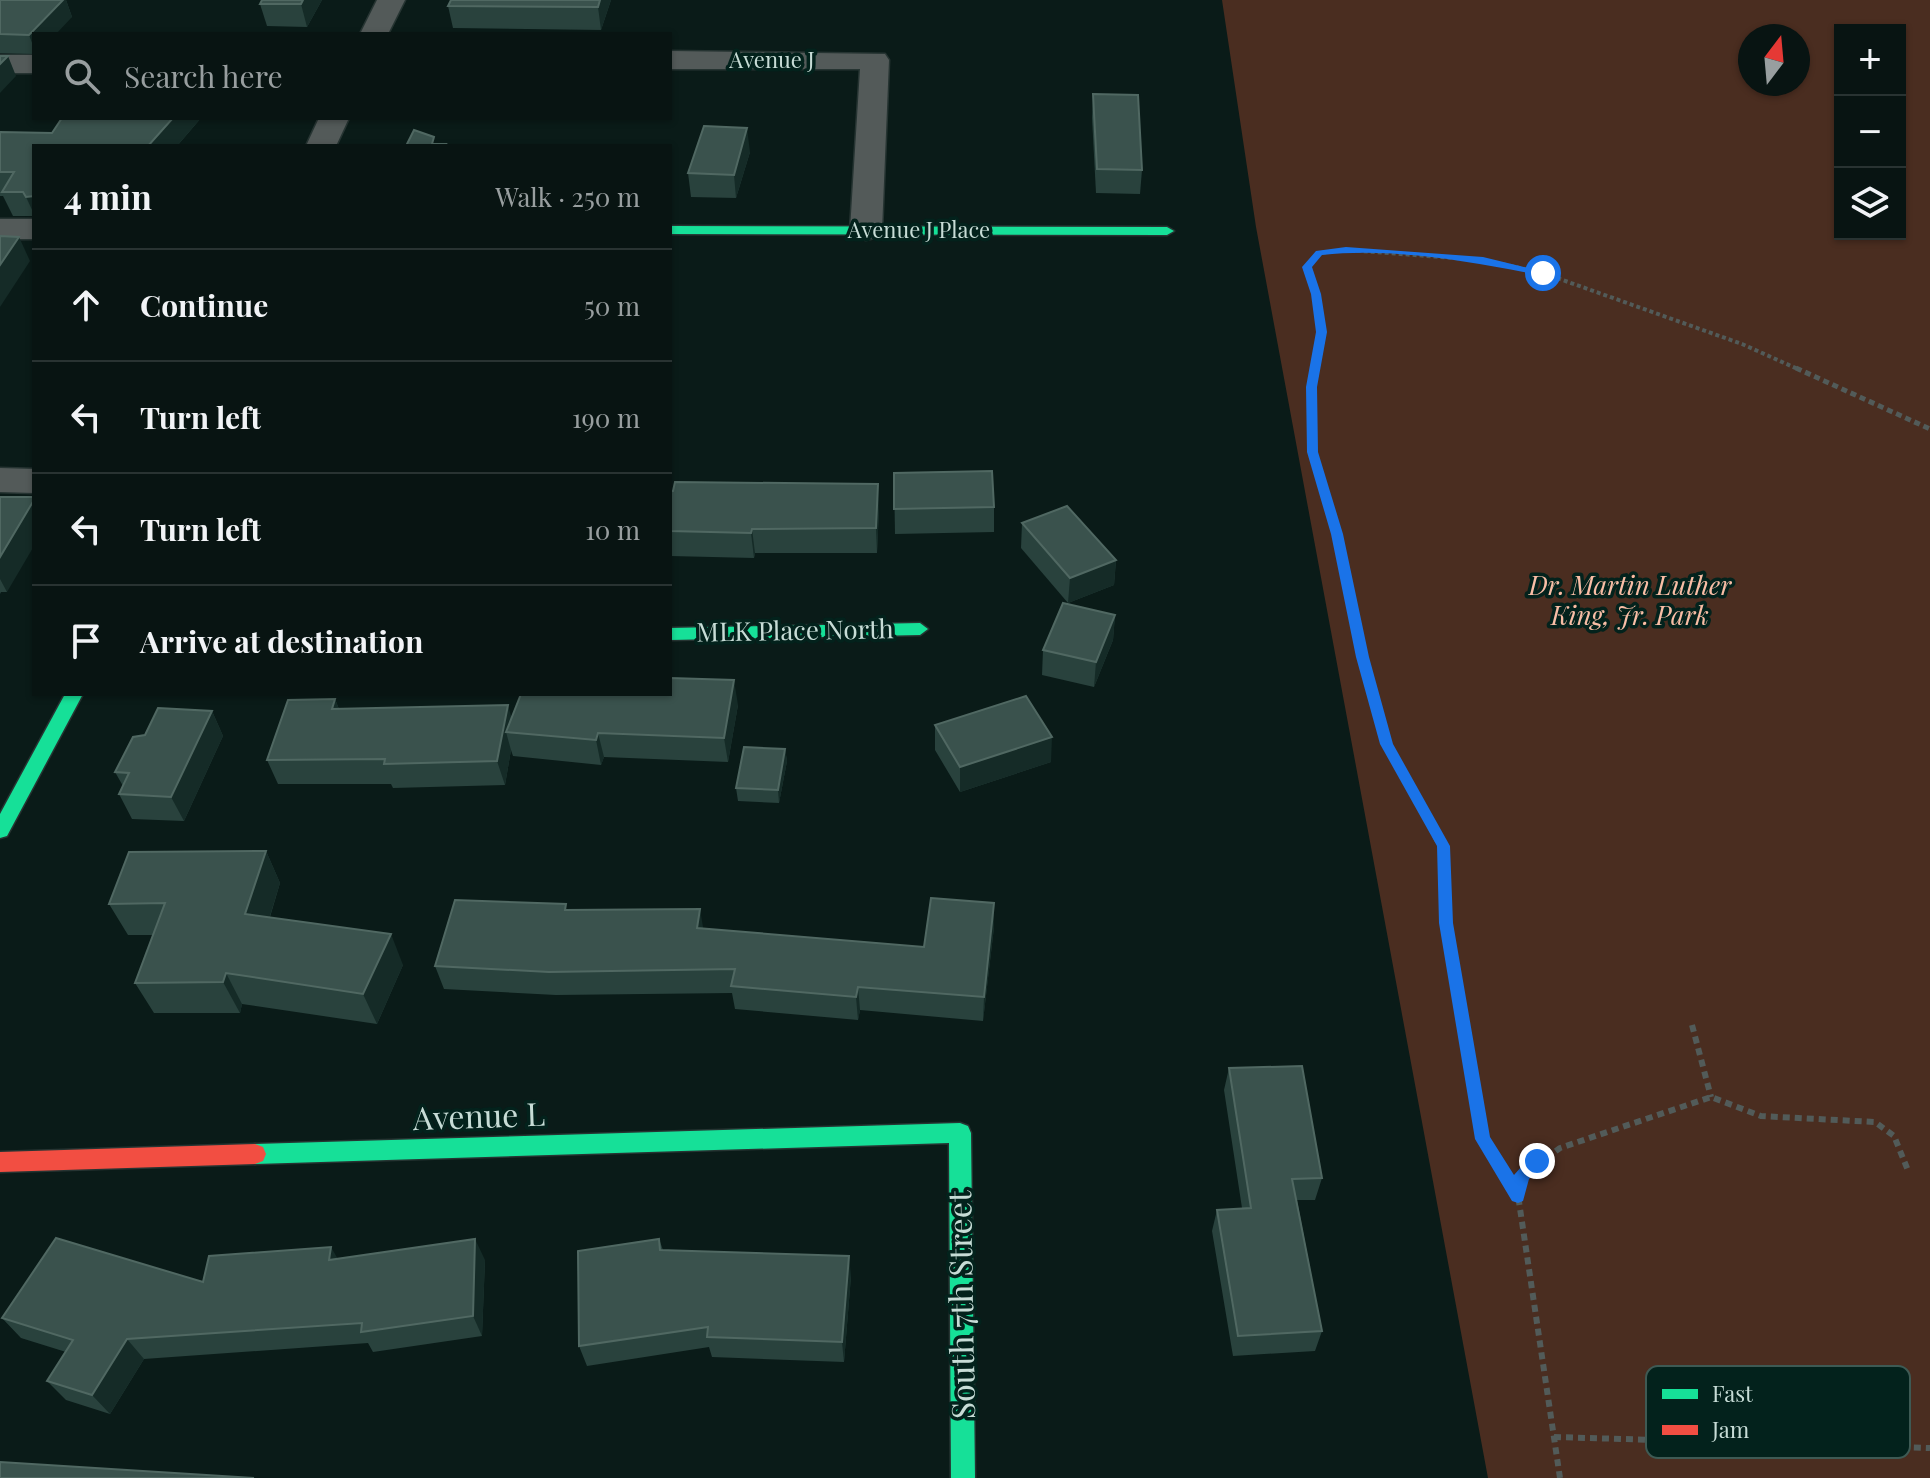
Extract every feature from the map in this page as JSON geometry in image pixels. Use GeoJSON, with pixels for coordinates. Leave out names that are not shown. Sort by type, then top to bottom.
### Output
{"type":"FeatureCollection","features":[{"type":"Feature","properties":{"kind":"street"},"geometry":{"type":"LineString","coordinates":[[375,32],[391,0]]}},
{"type":"Feature","properties":{"kind":"street","name":"Avenue J"},"geometry":{"type":"LineString","coordinates":[[672,60],[875,60],[866,230]]}},
{"type":"Feature","properties":{"kind":"street"},"geometry":{"type":"LineString","coordinates":[[0,64],[32,64]]}},
{"type":"Feature","properties":{"kind":"street"},"geometry":{"type":"LineString","coordinates":[[322,144],[333,120]]}},
{"type":"Feature","properties":{"kind":"street"},"geometry":{"type":"LineString","coordinates":[[0,229],[32,229]]}},
{"type":"Feature","properties":{"kind":"street","name":"Avenue J Place"},"geometry":{"type":"LineString","coordinates":[[672,230],[1167,231]]}},
{"type":"Feature","properties":{"kind":"street"},"geometry":{"type":"LineString","coordinates":[[0,480],[32,481]]}},
{"type":"Feature","properties":{"kind":"street","name":"MLK Place North"},"geometry":{"type":"LineString","coordinates":[[672,634],[920,629]]}},
{"type":"Feature","properties":{"kind":"street"},"geometry":{"type":"LineString","coordinates":[[0,831],[73,696]]}},
{"type":"Feature","properties":{"kind":"street","name":"Avenue L"},"geometry":{"type":"LineString","coordinates":[[0,1162],[960,1133]]}},
{"type":"Feature","properties":{"kind":"street","name":"South 7th Street"},"geometry":{"type":"LineString","coordinates":[[960,1133],[963,1478]]}},
{"type":"Feature","properties":{"kind":"path"},"geometry":{"type":"LineString","coordinates":[[1518,1195],[1483,1139],[1479,1123],[1446,923],[1443,846],[1386,744],[1362,657],[1337,534],[1312,452],[1311,387],[1321,332],[1316,294],[1307,267],[1310,260],[1329,250],[1414,253],[1483,260],[1543,273],[1742,344],[1930,429]]}},
{"type":"Feature","properties":{"kind":"path"},"geometry":{"type":"LineString","coordinates":[[1692,1025],[1711,1097]]}},
{"type":"Feature","properties":{"kind":"path"},"geometry":{"type":"LineString","coordinates":[[1560,1478],[1518,1195],[1521,1176],[1537,1161],[1560,1148],[1711,1097],[1761,1116],[1875,1122],[1886,1126],[1896,1135],[1909,1173]]}},
{"type":"Feature","properties":{"kind":"path"},"geometry":{"type":"LineString","coordinates":[[1554,1437],[1646,1440]]}},
{"type":"Feature","properties":{"kind":"path"},"geometry":{"type":"LineString","coordinates":[[1910,1447],[1930,1448]]}},
{"type":"Feature","properties":{"kind":"green space","name":"Dr. Martin Luther King, Jr. Park"},"geometry":{"type":"Polygon","coordinates":[[[1222,0],[1930,0],[1930,1478],[1488,1478],[1256,227],[1222,0]]]}},
{"type":"Feature","properties":{"kind":"building"},"geometry":{"type":"Polygon","coordinates":[[[0,0],[63,0],[29,35],[0,34],[0,0]]]}},
{"type":"Feature","properties":{"kind":"building"},"geometry":{"type":"Polygon","coordinates":[[[262,0],[303,0],[301,4],[260,4],[262,0]]]}},
{"type":"Feature","properties":{"kind":"building"},"geometry":{"type":"Polygon","coordinates":[[[451,0],[600,0],[598,7],[448,6],[451,0]]]}},
{"type":"Feature","properties":{"kind":"building"},"geometry":{"type":"Polygon","coordinates":[[[1093,94],[1138,95],[1142,170],[1097,169],[1093,94]]]}},
{"type":"Feature","properties":{"kind":"building"},"geometry":{"type":"Polygon","coordinates":[[[61,120],[171,120],[150,144],[32,144],[32,196],[26,197],[23,192],[2,192],[14,172],[0,172],[0,132],[52,133],[61,120]]]}},
{"type":"Feature","properties":{"kind":"building"},"geometry":{"type":"Polygon","coordinates":[[[704,126],[747,128],[734,175],[688,173],[704,126]]]}},
{"type":"Feature","properties":{"kind":"building"},"geometry":{"type":"Polygon","coordinates":[[[414,130],[434,137],[432,144],[407,144],[414,130]]]}},
{"type":"Feature","properties":{"kind":"building"},"geometry":{"type":"Polygon","coordinates":[[[0,236],[19,237],[0,265],[0,236]]]}},
{"type":"Feature","properties":{"kind":"building"},"geometry":{"type":"Polygon","coordinates":[[[992,471],[994,507],[894,509],[894,473],[992,471]]]}},
{"type":"Feature","properties":{"kind":"building"},"geometry":{"type":"Polygon","coordinates":[[[675,482],[878,484],[876,528],[752,529],[751,533],[672,531],[675,482]]]}},
{"type":"Feature","properties":{"kind":"building"},"geometry":{"type":"Polygon","coordinates":[[[0,497],[32,497],[32,503],[0,557],[0,497]]]}},
{"type":"Feature","properties":{"kind":"building"},"geometry":{"type":"Polygon","coordinates":[[[1067,506],[1116,560],[1070,578],[1022,523],[1067,506]]]}},
{"type":"Feature","properties":{"kind":"building"},"geometry":{"type":"Polygon","coordinates":[[[1063,603],[1115,615],[1096,662],[1043,650],[1063,603]]]}},
{"type":"Feature","properties":{"kind":"building"},"geometry":{"type":"Polygon","coordinates":[[[672,678],[734,680],[724,738],[598,733],[596,740],[506,732],[520,696],[672,696],[672,678]]]}},
{"type":"Feature","properties":{"kind":"building"},"geometry":{"type":"Polygon","coordinates":[[[1026,696],[1052,737],[960,767],[935,725],[1026,696]]]}},
{"type":"Feature","properties":{"kind":"building"},"geometry":{"type":"Polygon","coordinates":[[[335,699],[332,709],[508,705],[497,761],[384,764],[385,759],[267,760],[288,700],[335,699]]]}},
{"type":"Feature","properties":{"kind":"building"},"geometry":{"type":"Polygon","coordinates":[[[158,708],[212,711],[171,797],[119,794],[129,773],[115,772],[133,737],[145,735],[158,708]]]}},
{"type":"Feature","properties":{"kind":"building"},"geometry":{"type":"Polygon","coordinates":[[[744,747],[785,749],[778,790],[736,788],[744,747]]]}},
{"type":"Feature","properties":{"kind":"building"},"geometry":{"type":"Polygon","coordinates":[[[266,851],[245,914],[391,934],[363,994],[226,973],[223,982],[135,983],[165,903],[109,904],[129,852],[266,851]]]}},
{"type":"Feature","properties":{"kind":"building"},"geometry":{"type":"Polygon","coordinates":[[[931,898],[994,903],[984,997],[858,987],[856,997],[731,986],[735,969],[549,972],[435,966],[455,900],[566,904],[565,910],[700,909],[697,928],[924,947],[931,898]]]}},
{"type":"Feature","properties":{"kind":"building"},"geometry":{"type":"Polygon","coordinates":[[[1302,1066],[1322,1178],[1292,1179],[1322,1331],[1238,1336],[1217,1210],[1251,1208],[1229,1068],[1302,1066]]]}},
{"type":"Feature","properties":{"kind":"building"},"geometry":{"type":"Polygon","coordinates":[[[56,1238],[203,1282],[209,1256],[331,1247],[329,1260],[475,1239],[473,1316],[361,1332],[362,1323],[127,1339],[92,1395],[47,1381],[73,1340],[2,1318],[56,1238]]]}},
{"type":"Feature","properties":{"kind":"building"},"geometry":{"type":"Polygon","coordinates":[[[659,1239],[660,1250],[849,1256],[842,1342],[707,1337],[708,1327],[579,1346],[578,1251],[659,1239]]]}},
{"type":"Feature","properties":{"kind":"building"},"geometry":{"type":"Polygon","coordinates":[[[0,1462],[254,1478],[0,1478],[0,1462]]]}},
{"type":"Feature","properties":{"kind":"traffic: fast"},"geometry":{"type":"LineString","coordinates":[[672,230],[1167,231]]}},
{"type":"Feature","properties":{"kind":"traffic: fast"},"geometry":{"type":"LineString","coordinates":[[672,634],[920,629]]}},
{"type":"Feature","properties":{"kind":"traffic: fast"},"geometry":{"type":"LineString","coordinates":[[0,831],[73,696]]}},
{"type":"Feature","properties":{"kind":"traffic: fast"},"geometry":{"type":"LineString","coordinates":[[255,1154],[960,1133],[963,1478]]}},
{"type":"Feature","properties":{"kind":"traffic: jam"},"geometry":{"type":"LineString","coordinates":[[0,1162],[255,1154]]}},
{"type":"Feature","properties":{"kind":"route"},"geometry":{"type":"LineString","coordinates":[[1537,1161],[1521,1176],[1518,1195],[1483,1139],[1446,923],[1443,846],[1386,744],[1362,657],[1337,534],[1312,452],[1311,387],[1319,359],[1321,332],[1316,294],[1307,267],[1319,253],[1346,250],[1483,260],[1543,273]]}}]}
